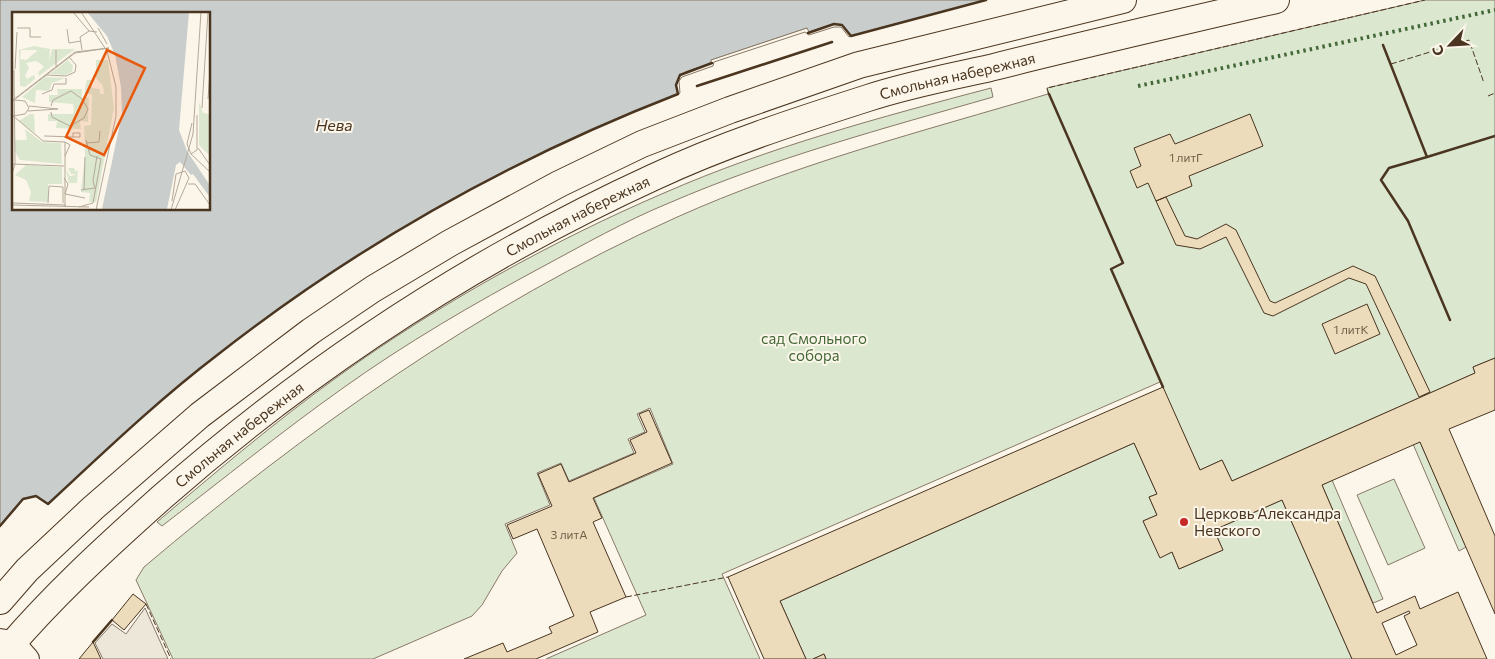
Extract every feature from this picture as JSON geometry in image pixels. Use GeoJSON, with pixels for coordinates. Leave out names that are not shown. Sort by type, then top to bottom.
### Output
{"type":"FeatureCollection","features":[{"type":"Feature","properties":{"kind":"main road"},"geometry":{"type":"LineString","coordinates":[[0,601],[27,570],[93,508],[179,434],[311,331],[373,289],[450,243],[559,184],[642,144],[730,110],[859,65],[1123,0]]}},
{"type":"Feature","properties":{"kind":"main road","name":"Смольная набережная"},"geometry":{"type":"LineString","coordinates":[[10,650],[56,596],[114,540],[232,437],[332,361],[392,320],[575,216],[656,176],[742,142],[872,96],[1276,0]]}},
{"type":"Feature","properties":{"kind":"green space","name":"сад Смольного собора"},"geometry":{"type":"Polygon","coordinates":[[[1425,0],[1495,0],[1495,358],[1473,367],[1475,373],[1232,481],[1222,460],[1200,470],[1160,382],[722,574],[760,659],[546,659],[646,615],[594,498],[673,464],[650,408],[637,414],[645,432],[628,439],[634,453],[569,481],[561,463],[537,473],[550,505],[505,524],[517,553],[502,571],[482,605],[472,616],[373,659],[173,659],[136,580],[144,567],[268,467],[397,374],[533,290],[603,253],[675,218],[766,181],[907,135],[1048,94],[1047,88],[1425,0]]]}},
{"type":"Feature","properties":{"kind":"green space"},"geometry":{"type":"Polygon","coordinates":[[[991,88],[993,97],[911,120],[748,172],[653,210],[604,234],[491,295],[391,355],[297,422],[162,526],[157,522],[270,428],[340,375],[417,323],[538,253],[664,193],[744,161],[826,134],[991,88]]]}},
{"type":"Feature","properties":{"kind":"green space"},"geometry":{"type":"Polygon","coordinates":[[[1420,442],[1466,547],[1459,551],[1413,444],[1420,442]]]}},
{"type":"Feature","properties":{"kind":"green space"},"geometry":{"type":"Polygon","coordinates":[[[1134,443],[1157,494],[1149,497],[1157,515],[1143,521],[1160,557],[1172,552],[1179,569],[1223,550],[1214,530],[1282,500],[1352,659],[826,659],[824,654],[813,659],[806,659],[780,601],[1134,443]]]}},
{"type":"Feature","properties":{"kind":"green space"},"geometry":{"type":"Polygon","coordinates":[[[1394,479],[1425,548],[1388,565],[1357,495],[1394,479]]]}},
{"type":"Feature","properties":{"kind":"green space"},"geometry":{"type":"Polygon","coordinates":[[[1332,480],[1383,599],[1373,603],[1322,485],[1332,480]]]}},
{"type":"Feature","properties":{"kind":"shaded area"},"geometry":{"type":"Polygon","coordinates":[[[145,608],[168,659],[103,659],[95,643],[112,624],[126,634],[145,608]]]}},
{"type":"Feature","properties":{"kind":"water","name":"Нева"},"geometry":{"type":"Polygon","coordinates":[[[0,0],[986,0],[851,36],[847,30],[837,26],[826,27],[808,33],[807,28],[711,60],[712,63],[685,72],[676,85],[678,94],[556,146],[496,176],[380,242],[324,278],[269,316],[172,391],[48,504],[36,496],[23,499],[0,526],[0,0]]]}},
{"type":"Feature","properties":{"kind":"pier"},"geometry":{"type":"Polygon","coordinates":[[[834,24],[842,25],[851,36],[849,37],[841,27],[834,27],[809,35],[805,32],[714,62],[713,66],[682,77],[679,81],[680,93],[678,94],[676,85],[680,75],[711,63],[711,60],[807,28],[809,32],[834,24]]]}},
{"type":"Feature","properties":{"kind":"building"},"geometry":{"type":"Polygon","coordinates":[[[1250,114],[1263,146],[1189,176],[1192,186],[1156,201],[1148,183],[1137,188],[1130,171],[1141,166],[1134,148],[1170,134],[1175,144],[1250,114]]]}},
{"type":"Feature","properties":{"kind":"building"},"geometry":{"type":"Polygon","coordinates":[[[1166,197],[1185,236],[1197,239],[1226,224],[1236,230],[1270,301],[1275,303],[1353,266],[1375,276],[1430,392],[1419,397],[1366,284],[1349,278],[1273,316],[1264,313],[1226,237],[1200,249],[1176,245],[1156,201],[1166,197]]]}},
{"type":"Feature","properties":{"kind":"building"},"geometry":{"type":"Polygon","coordinates":[[[1367,304],[1380,334],[1335,354],[1322,324],[1367,304]]]}},
{"type":"Feature","properties":{"kind":"building"},"geometry":{"type":"Polygon","coordinates":[[[1495,358],[1495,410],[1449,429],[1495,536],[1495,614],[1420,442],[1322,485],[1377,613],[1415,596],[1420,609],[1458,592],[1487,659],[1352,659],[1282,500],[1214,530],[1223,550],[1179,569],[1172,552],[1160,558],[1143,521],[1157,515],[1149,497],[1157,494],[1134,443],[780,601],[806,659],[764,659],[728,577],[1163,387],[1200,470],[1222,460],[1232,481],[1475,373],[1473,367],[1495,358]],[[1409,611],[1382,623],[1396,655],[1417,645],[1404,616],[1410,613],[1409,611]]]}},
{"type":"Feature","properties":{"kind":"building"},"geometry":{"type":"Polygon","coordinates":[[[649,410],[672,463],[593,498],[602,518],[593,522],[626,597],[590,612],[598,632],[536,659],[464,659],[503,643],[507,652],[552,633],[549,627],[574,616],[537,529],[513,539],[507,525],[552,506],[538,474],[561,464],[569,482],[636,453],[630,440],[647,432],[639,414],[649,410]]]}},
{"type":"Feature","properties":{"kind":"building"},"geometry":{"type":"Polygon","coordinates":[[[133,594],[146,604],[124,630],[112,620],[133,594]]]}},
{"type":"Feature","properties":{"kind":"building"},"geometry":{"type":"Polygon","coordinates":[[[93,642],[101,659],[79,659],[93,642]]]}},
{"type":"Feature","properties":{"kind":"building"},"geometry":{"type":"Polygon","coordinates":[[[824,654],[826,659],[813,659],[824,654]]]}},
{"type":"Feature","properties":{"kind":"hedge"},"geometry":{"type":"LineString","coordinates":[[1138,86],[1495,10]]}},
{"type":"Feature","properties":{"kind":"fence"},"geometry":{"type":"LineString","coordinates":[[1049,94],[1047,88],[1425,0]]}},
{"type":"Feature","properties":{"kind":"fence"},"geometry":{"type":"LineString","coordinates":[[1391,64],[1469,40],[1484,83]]}},
{"type":"Feature","properties":{"kind":"fence"},"geometry":{"type":"LineString","coordinates":[[1488,96],[1495,93]]}},
{"type":"Feature","properties":{"kind":"fence"},"geometry":{"type":"LineString","coordinates":[[626,597],[728,577]]}},
{"type":"Feature","properties":{"kind":"fence"},"geometry":{"type":"LineString","coordinates":[[146,604],[171,659]]}},
{"type":"Feature","properties":{"kind":"wall"},"geometry":{"type":"LineString","coordinates":[[808,33],[834,24],[842,25],[851,36],[986,0]]}},
{"type":"Feature","properties":{"kind":"wall"},"geometry":{"type":"LineString","coordinates":[[697,86],[832,42]]}},
{"type":"Feature","properties":{"kind":"wall"},"geometry":{"type":"LineString","coordinates":[[1383,45],[1427,157],[1389,168],[1381,180],[1408,221],[1450,320]]}},
{"type":"Feature","properties":{"kind":"wall"},"geometry":{"type":"LineString","coordinates":[[0,526],[23,499],[36,496],[48,504],[172,391],[269,316],[324,278],[380,242],[496,176],[556,146],[678,94],[676,85],[680,75],[712,63]]}},
{"type":"Feature","properties":{"kind":"wall"},"geometry":{"type":"LineString","coordinates":[[1049,94],[1123,263],[1111,269],[1163,387]]}},
{"type":"Feature","properties":{"kind":"wall"},"geometry":{"type":"LineString","coordinates":[[1427,157],[1495,136]]}},
{"type":"Feature","properties":{"kind":"wall"},"geometry":{"type":"LineString","coordinates":[[93,642],[112,620]]}},
{"type":"Feature","properties":{"kind":"place","name":"Церковь Александра Невского"},"geometry":{"type":"Point","coordinates":[1184,522]}}]}
